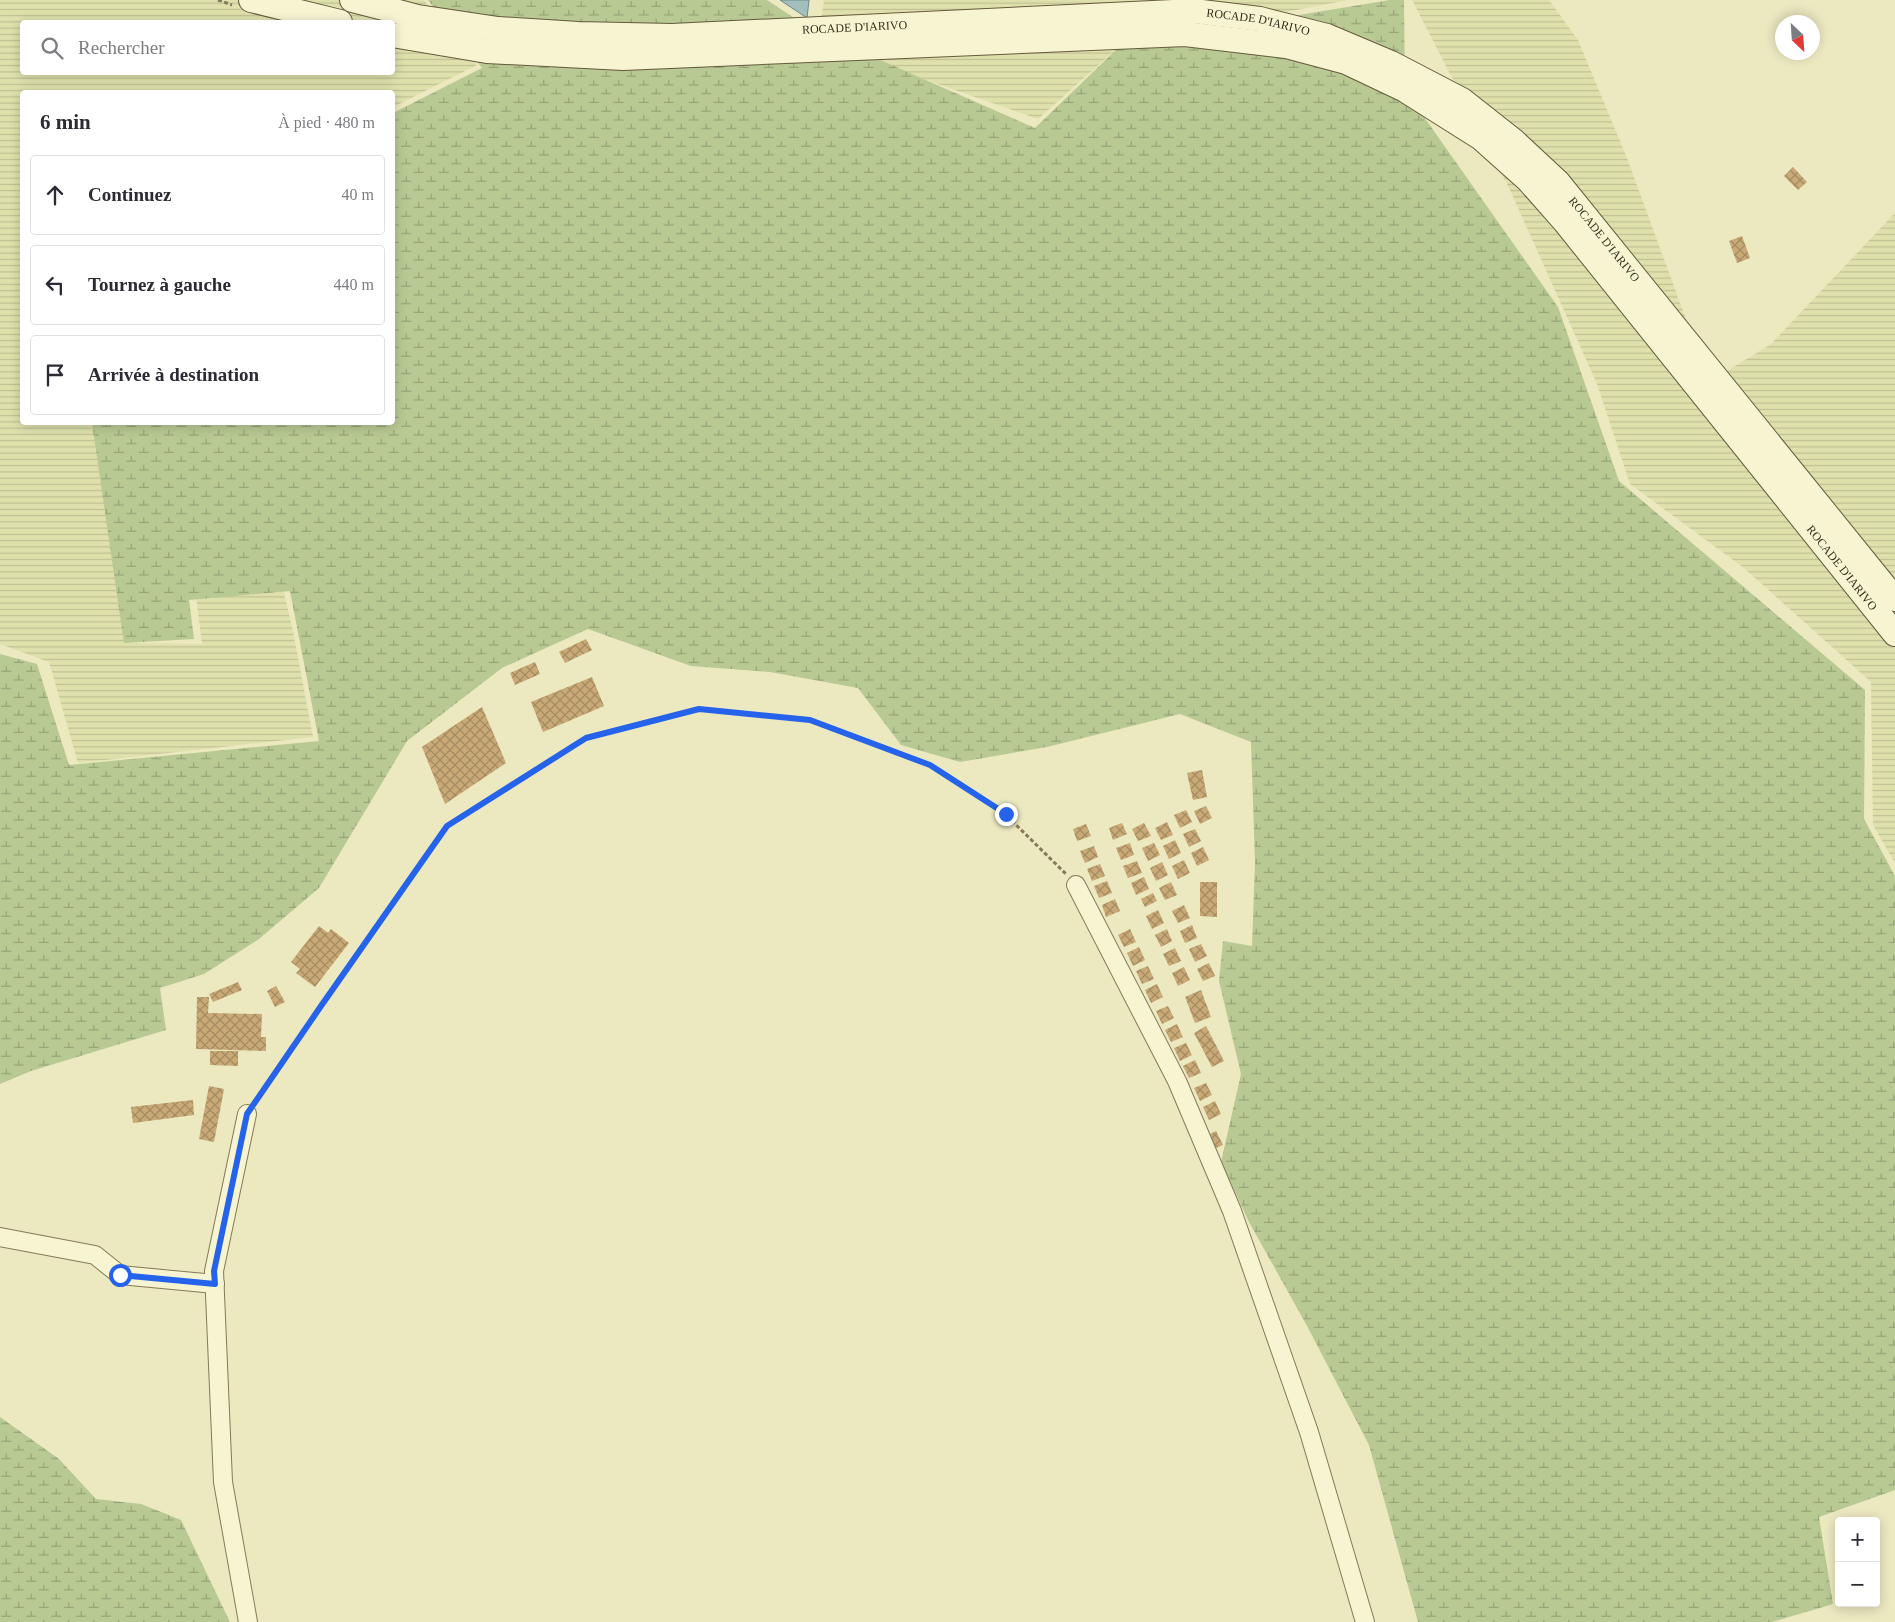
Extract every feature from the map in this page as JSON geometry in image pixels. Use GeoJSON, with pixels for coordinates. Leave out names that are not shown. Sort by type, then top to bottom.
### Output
{"type":"FeatureCollection","features":[{"type":"Feature","properties":{"kind":"main road"},"geometry":{"type":"LineString","coordinates":[[251,0],[332,20]]}},
{"type":"Feature","properties":{"kind":"main road","name":"ROCADE D'IARIVO"},"geometry":{"type":"LineString","coordinates":[[352,0],[418,17],[498,29],[578,34],[672,36],[1194,11],[1260,19],[1327,36],[1391,63],[1462,100],[1514,142],[1558,182],[1895,599]]}},
{"type":"Feature","properties":{"kind":"main road","name":"ROCADE D'IARIVO"},"geometry":{"type":"LineString","coordinates":[[395,36],[487,51],[623,58],[1185,34],[1286,46],[1346,62],[1405,90],[1481,138],[1528,180],[1565,222],[1895,634]]}},
{"type":"Feature","properties":{"kind":"street"},"geometry":{"type":"LineString","coordinates":[[1076,885],[1177,1081],[1232,1211],[1309,1432],[1365,1622]]}},
{"type":"Feature","properties":{"kind":"street"},"geometry":{"type":"LineString","coordinates":[[247,1114],[214,1271],[223,1482],[248,1622]]}},
{"type":"Feature","properties":{"kind":"street"},"geometry":{"type":"LineString","coordinates":[[0,1237],[95,1255],[120,1275],[215,1284]]}},
{"type":"Feature","properties":{"kind":"path"},"geometry":{"type":"LineString","coordinates":[[247,1114],[447,826],[586,738],[699,709],[810,720],[930,765],[1006,814],[1076,885]]}},
{"type":"Feature","properties":{"kind":"green space"},"geometry":{"type":"Polygon","coordinates":[[[0,0],[424,0],[477,65],[395,106],[395,90],[20,90],[20,425],[99,425],[115,554],[131,643],[202,644],[196,596],[282,585],[293,631],[313,737],[78,763],[49,662],[0,644],[0,0]]]}},
{"type":"Feature","properties":{"kind":"green space"},"geometry":{"type":"Polygon","coordinates":[[[428,0],[767,0],[812,30],[1035,128],[1122,44],[1390,0],[1404,0],[1405,90],[1558,307],[1619,481],[1865,690],[1864,819],[1895,876],[1895,1490],[1819,1517],[1833,1604],[1772,1622],[1418,1622],[1369,1445],[1306,1324],[1249,1222],[1221,1162],[1241,1074],[1219,981],[1223,941],[1252,946],[1255,862],[1251,742],[1180,714],[1047,747],[960,762],[901,745],[858,688],[770,672],[691,666],[588,629],[502,668],[407,741],[319,888],[259,939],[204,974],[160,988],[166,1030],[31,1071],[0,1084],[0,654],[37,664],[69,765],[319,741],[290,591],[189,600],[194,639],[124,643],[92,425],[395,425],[395,112],[482,68],[428,0]]]}},
{"type":"Feature","properties":{"kind":"green space"},"geometry":{"type":"Polygon","coordinates":[[[824,0],[1348,0],[1122,44],[1038,119],[818,42],[824,0]]]}},
{"type":"Feature","properties":{"kind":"green space"},"geometry":{"type":"Polygon","coordinates":[[[1412,0],[1549,0],[1578,40],[1627,158],[1709,382],[1771,344],[1895,213],[1895,863],[1873,825],[1871,682],[1744,568],[1630,484],[1597,384],[1510,190],[1412,0]]]}},
{"type":"Feature","properties":{"kind":"green space"},"geometry":{"type":"Polygon","coordinates":[[[0,1417],[59,1459],[96,1499],[141,1504],[181,1520],[230,1622],[0,1622],[0,1417]]]}},
{"type":"Feature","properties":{"kind":"water"},"geometry":{"type":"Polygon","coordinates":[[[780,0],[809,0],[807,18],[780,0]]]}},
{"type":"Feature","properties":{"kind":"building"},"geometry":{"type":"Polygon","coordinates":[[[1793,167],[1807,182],[1798,190],[1784,176],[1793,167]]]}},
{"type":"Feature","properties":{"kind":"building"},"geometry":{"type":"Polygon","coordinates":[[[1742,236],[1750,258],[1737,263],[1729,241],[1742,236]]]}},
{"type":"Feature","properties":{"kind":"building"},"geometry":{"type":"Polygon","coordinates":[[[586,639],[592,650],[565,663],[559,652],[586,639]]]}},
{"type":"Feature","properties":{"kind":"building"},"geometry":{"type":"Polygon","coordinates":[[[535,662],[540,674],[515,685],[510,673],[535,662]]]}},
{"type":"Feature","properties":{"kind":"building"},"geometry":{"type":"Polygon","coordinates":[[[592,677],[604,706],[543,732],[531,702],[592,677]]]}},
{"type":"Feature","properties":{"kind":"building"},"geometry":{"type":"Polygon","coordinates":[[[482,707],[506,763],[445,804],[422,747],[482,707]]]}},
{"type":"Feature","properties":{"kind":"building"},"geometry":{"type":"Polygon","coordinates":[[[1202,770],[1207,797],[1193,800],[1187,773],[1202,770]]]}},
{"type":"Feature","properties":{"kind":"building"},"geometry":{"type":"Polygon","coordinates":[[[1206,806],[1212,818],[1200,824],[1194,811],[1206,806]]]}},
{"type":"Feature","properties":{"kind":"building"},"geometry":{"type":"Polygon","coordinates":[[[1186,810],[1192,822],[1180,828],[1174,815],[1186,810]]]}},
{"type":"Feature","properties":{"kind":"building"},"geometry":{"type":"Polygon","coordinates":[[[1167,822],[1173,835],[1161,840],[1155,828],[1167,822]]]}},
{"type":"Feature","properties":{"kind":"building"},"geometry":{"type":"Polygon","coordinates":[[[1122,823],[1127,834],[1113,840],[1109,828],[1122,823]]]}},
{"type":"Feature","properties":{"kind":"building"},"geometry":{"type":"Polygon","coordinates":[[[1144,823],[1151,836],[1138,841],[1132,829],[1144,823]]]}},
{"type":"Feature","properties":{"kind":"building"},"geometry":{"type":"Polygon","coordinates":[[[1086,824],[1091,836],[1077,841],[1073,829],[1086,824]]]}},
{"type":"Feature","properties":{"kind":"building"},"geometry":{"type":"Polygon","coordinates":[[[1195,829],[1201,841],[1189,847],[1183,834],[1195,829]]]}},
{"type":"Feature","properties":{"kind":"building"},"geometry":{"type":"Polygon","coordinates":[[[1175,840],[1181,853],[1169,859],[1163,846],[1175,840]]]}},
{"type":"Feature","properties":{"kind":"building"},"geometry":{"type":"Polygon","coordinates":[[[1130,843],[1134,855],[1121,860],[1116,848],[1130,843]]]}},
{"type":"Feature","properties":{"kind":"building"},"geometry":{"type":"Polygon","coordinates":[[[1154,843],[1160,855],[1148,861],[1142,848],[1154,843]]]}},
{"type":"Feature","properties":{"kind":"building"},"geometry":{"type":"Polygon","coordinates":[[[1094,846],[1098,857],[1085,863],[1080,851],[1094,846]]]}},
{"type":"Feature","properties":{"kind":"building"},"geometry":{"type":"Polygon","coordinates":[[[1203,847],[1209,860],[1197,866],[1191,853],[1203,847]]]}},
{"type":"Feature","properties":{"kind":"building"},"geometry":{"type":"Polygon","coordinates":[[[1184,860],[1190,873],[1178,879],[1172,866],[1184,860]]]}},
{"type":"Feature","properties":{"kind":"building"},"geometry":{"type":"Polygon","coordinates":[[[1137,861],[1142,873],[1128,878],[1123,866],[1137,861]]]}},
{"type":"Feature","properties":{"kind":"building"},"geometry":{"type":"Polygon","coordinates":[[[1162,862],[1168,875],[1156,881],[1150,868],[1162,862]]]}},
{"type":"Feature","properties":{"kind":"building"},"geometry":{"type":"Polygon","coordinates":[[[1100,864],[1105,876],[1092,881],[1087,869],[1100,864]]]}},
{"type":"Feature","properties":{"kind":"building"},"geometry":{"type":"Polygon","coordinates":[[[1144,877],[1149,889],[1136,895],[1131,883],[1144,877]]]}},
{"type":"Feature","properties":{"kind":"building"},"geometry":{"type":"Polygon","coordinates":[[[1107,881],[1112,893],[1099,898],[1094,886],[1107,881]]]}},
{"type":"Feature","properties":{"kind":"building"},"geometry":{"type":"Polygon","coordinates":[[[1171,882],[1177,895],[1165,900],[1159,888],[1171,882]]]}},
{"type":"Feature","properties":{"kind":"building"},"geometry":{"type":"Polygon","coordinates":[[[1200,882],[1217,882],[1217,917],[1200,916],[1200,882]]]}},
{"type":"Feature","properties":{"kind":"building"},"geometry":{"type":"Polygon","coordinates":[[[1153,893],[1157,901],[1145,907],[1141,899],[1153,893]]]}},
{"type":"Feature","properties":{"kind":"building"},"geometry":{"type":"Polygon","coordinates":[[[1115,899],[1120,911],[1106,917],[1102,905],[1115,899]]]}},
{"type":"Feature","properties":{"kind":"building"},"geometry":{"type":"Polygon","coordinates":[[[1184,905],[1190,918],[1178,923],[1172,911],[1184,905]]]}},
{"type":"Feature","properties":{"kind":"building"},"geometry":{"type":"Polygon","coordinates":[[[1158,910],[1164,923],[1152,929],[1146,916],[1158,910]]]}},
{"type":"Feature","properties":{"kind":"building"},"geometry":{"type":"Polygon","coordinates":[[[1192,925],[1197,938],[1185,943],[1180,931],[1192,925]]]}},
{"type":"Feature","properties":{"kind":"building"},"geometry":{"type":"Polygon","coordinates":[[[319,926],[328,933],[331,929],[349,943],[315,987],[296,973],[300,969],[291,962],[319,926]]]}},
{"type":"Feature","properties":{"kind":"building"},"geometry":{"type":"Polygon","coordinates":[[[1130,929],[1136,942],[1124,947],[1118,935],[1130,929]]]}},
{"type":"Feature","properties":{"kind":"building"},"geometry":{"type":"Polygon","coordinates":[[[1167,929],[1172,941],[1161,947],[1155,935],[1167,929]]]}},
{"type":"Feature","properties":{"kind":"building"},"geometry":{"type":"Polygon","coordinates":[[[1201,944],[1207,956],[1195,962],[1189,949],[1201,944]]]}},
{"type":"Feature","properties":{"kind":"building"},"geometry":{"type":"Polygon","coordinates":[[[1139,947],[1145,960],[1133,966],[1127,953],[1139,947]]]}},
{"type":"Feature","properties":{"kind":"building"},"geometry":{"type":"Polygon","coordinates":[[[1175,948],[1181,961],[1169,966],[1163,954],[1175,948]]]}},
{"type":"Feature","properties":{"kind":"building"},"geometry":{"type":"Polygon","coordinates":[[[1209,963],[1215,976],[1203,981],[1197,969],[1209,963]]]}},
{"type":"Feature","properties":{"kind":"building"},"geometry":{"type":"Polygon","coordinates":[[[1148,966],[1154,979],[1142,984],[1136,971],[1148,966]]]}},
{"type":"Feature","properties":{"kind":"building"},"geometry":{"type":"Polygon","coordinates":[[[1184,967],[1190,980],[1178,986],[1172,973],[1184,967]]]}},
{"type":"Feature","properties":{"kind":"building"},"geometry":{"type":"Polygon","coordinates":[[[238,982],[242,990],[213,1002],[209,994],[238,982]]]}},
{"type":"Feature","properties":{"kind":"building"},"geometry":{"type":"Polygon","coordinates":[[[1157,984],[1163,997],[1151,1003],[1145,990],[1157,984]]]}},
{"type":"Feature","properties":{"kind":"building"},"geometry":{"type":"Polygon","coordinates":[[[276,986],[285,1002],[275,1007],[267,991],[276,986]]]}},
{"type":"Feature","properties":{"kind":"building"},"geometry":{"type":"Polygon","coordinates":[[[1201,990],[1211,1017],[1195,1023],[1185,997],[1201,990]]]}},
{"type":"Feature","properties":{"kind":"building"},"geometry":{"type":"Polygon","coordinates":[[[197,997],[209,997],[208,1013],[262,1014],[261,1037],[266,1037],[266,1051],[196,1049],[197,997]]]}},
{"type":"Feature","properties":{"kind":"building"},"geometry":{"type":"Polygon","coordinates":[[[1168,1006],[1174,1018],[1162,1024],[1156,1011],[1168,1006]]]}},
{"type":"Feature","properties":{"kind":"building"},"geometry":{"type":"Polygon","coordinates":[[[1177,1024],[1183,1037],[1171,1042],[1165,1030],[1177,1024]]]}},
{"type":"Feature","properties":{"kind":"building"},"geometry":{"type":"Polygon","coordinates":[[[1206,1026],[1224,1061],[1212,1067],[1194,1033],[1206,1026]]]}},
{"type":"Feature","properties":{"kind":"building"},"geometry":{"type":"Polygon","coordinates":[[[1186,1043],[1192,1055],[1180,1061],[1174,1048],[1186,1043]]]}},
{"type":"Feature","properties":{"kind":"building"},"geometry":{"type":"Polygon","coordinates":[[[210,1051],[238,1051],[238,1066],[210,1065],[210,1051]]]}},
{"type":"Feature","properties":{"kind":"building"},"geometry":{"type":"Polygon","coordinates":[[[1195,1060],[1201,1073],[1189,1078],[1183,1066],[1195,1060]]]}},
{"type":"Feature","properties":{"kind":"building"},"geometry":{"type":"Polygon","coordinates":[[[1206,1083],[1212,1095],[1200,1101],[1194,1088],[1206,1083]]]}},
{"type":"Feature","properties":{"kind":"building"},"geometry":{"type":"Polygon","coordinates":[[[209,1086],[224,1089],[214,1142],[199,1139],[209,1086]]]}},
{"type":"Feature","properties":{"kind":"building"},"geometry":{"type":"Polygon","coordinates":[[[193,1100],[194,1115],[133,1123],[131,1107],[193,1100]]]}},
{"type":"Feature","properties":{"kind":"building"},"geometry":{"type":"Polygon","coordinates":[[[1215,1101],[1221,1114],[1209,1120],[1203,1107],[1215,1101]]]}},
{"type":"Feature","properties":{"kind":"building"},"geometry":{"type":"Polygon","coordinates":[[[1216,1131],[1223,1145],[1216,1148],[1210,1134],[1216,1131]]]}},
{"type":"Feature","properties":{"kind":"route"},"geometry":{"type":"LineString","coordinates":[[120,1275],[215,1284],[214,1271],[247,1114],[447,826],[586,738],[699,709],[810,720],[930,765],[1006,814]]}}]}
